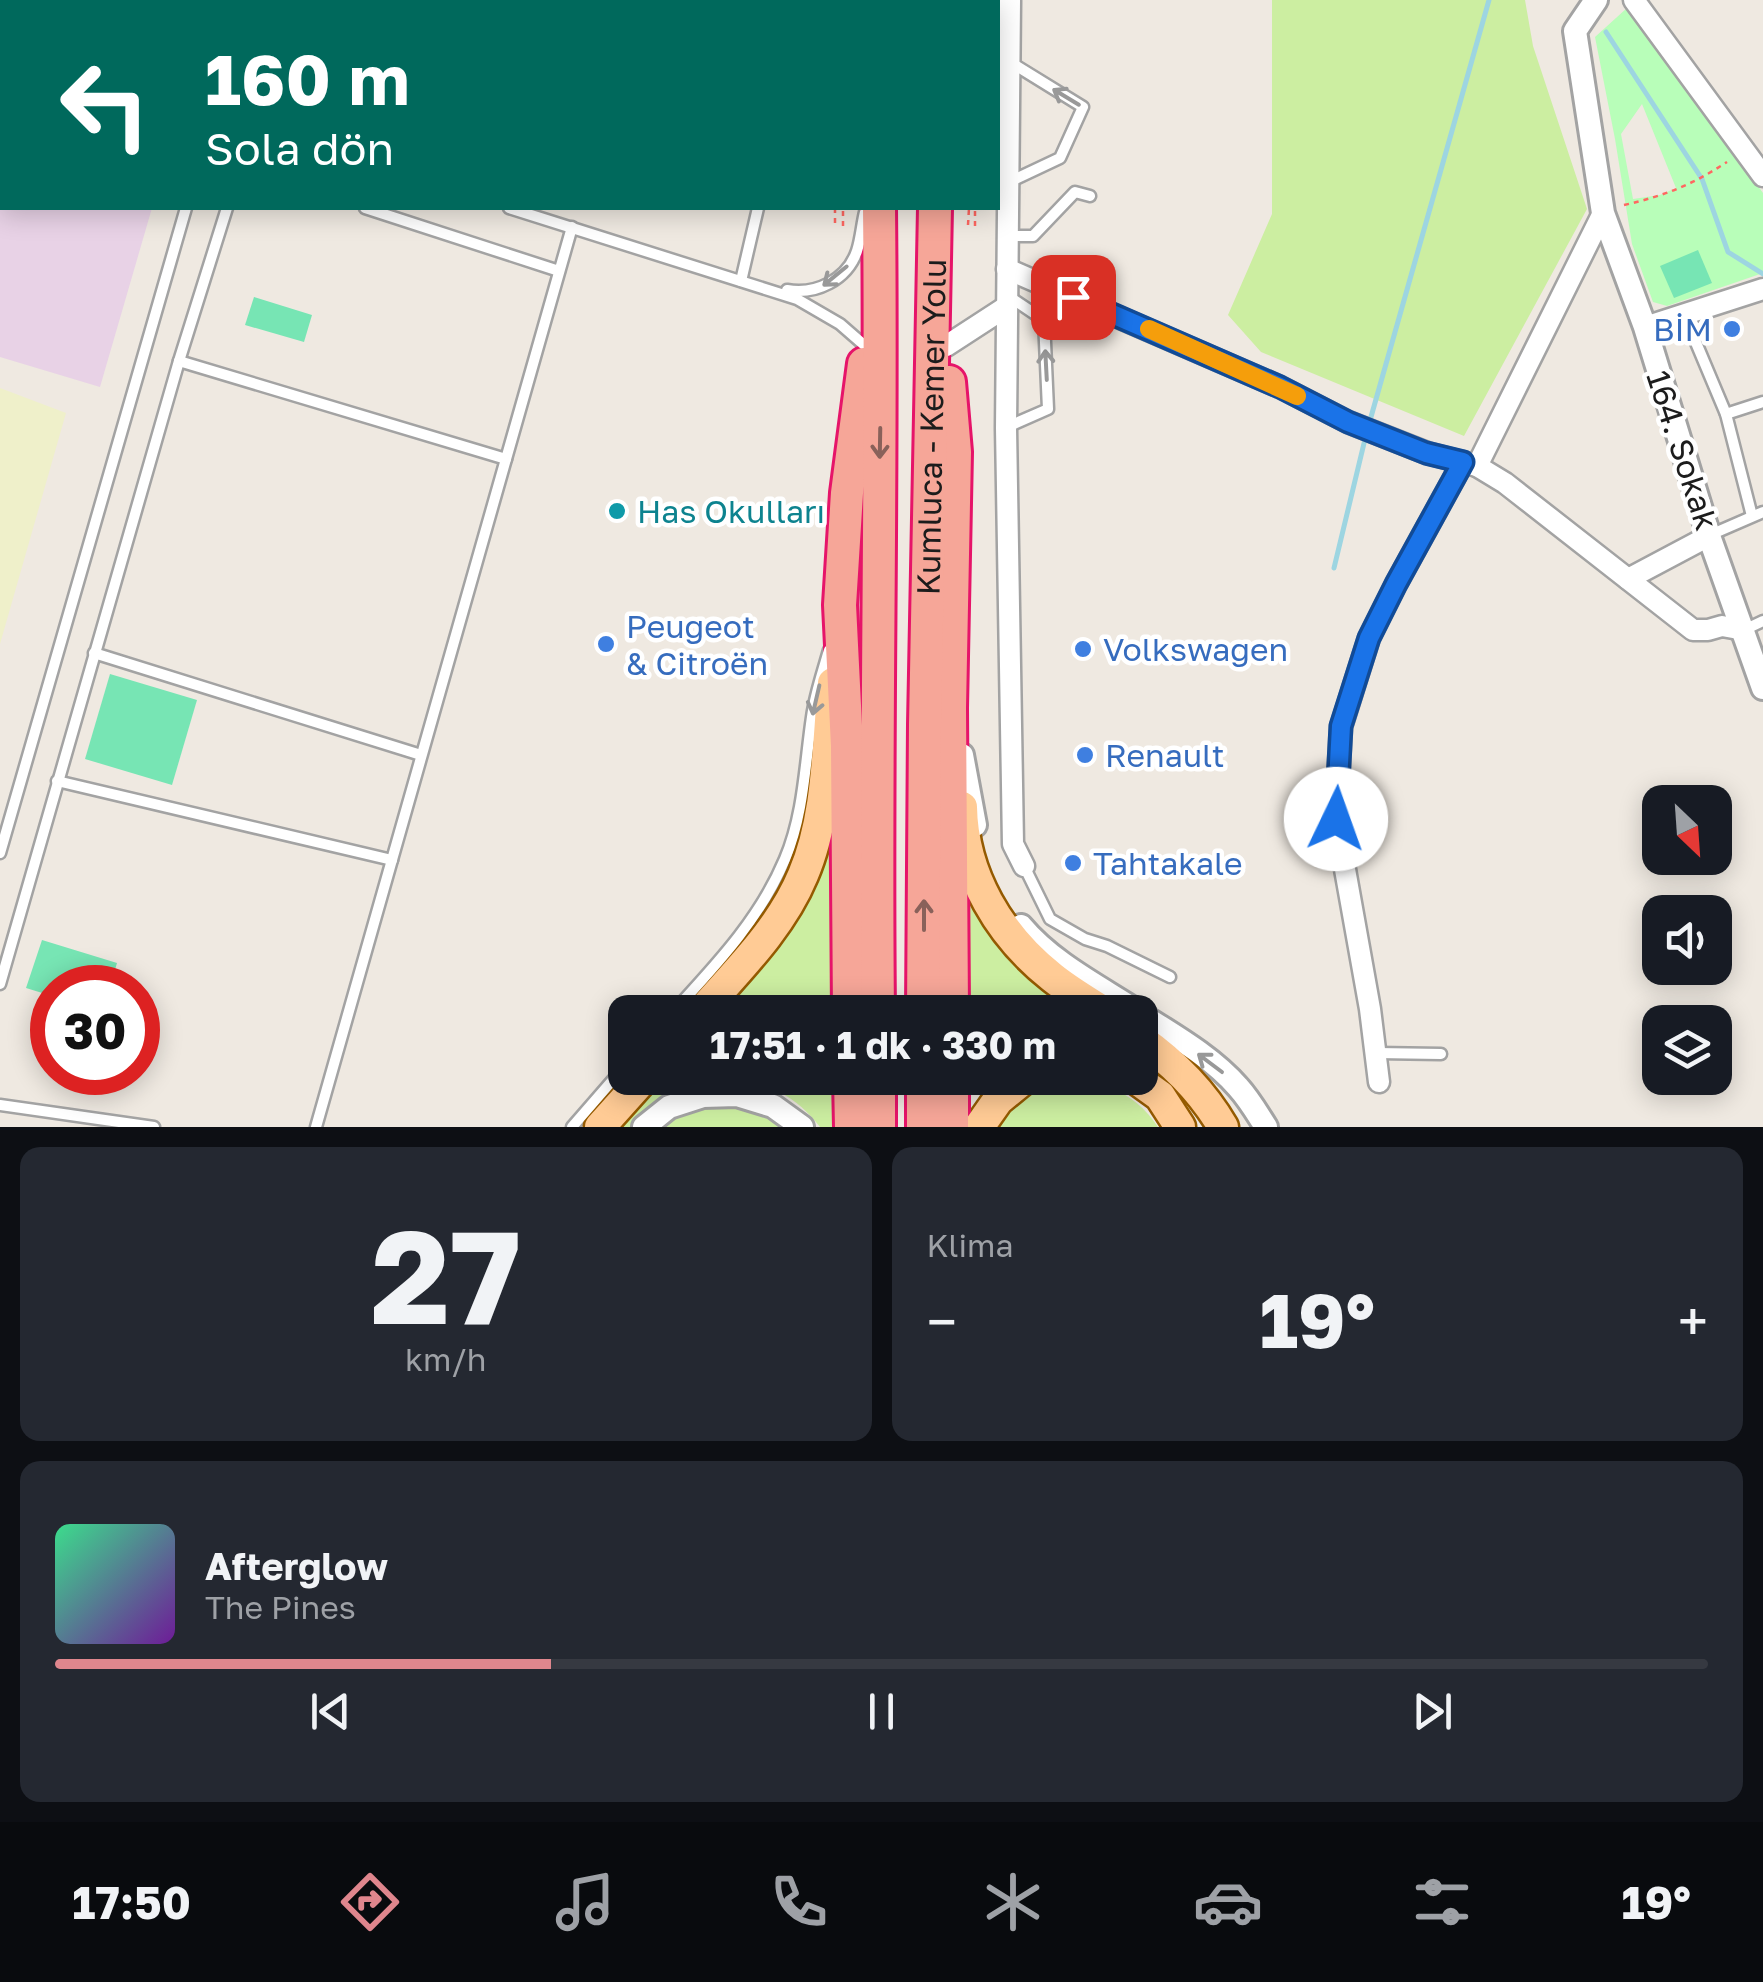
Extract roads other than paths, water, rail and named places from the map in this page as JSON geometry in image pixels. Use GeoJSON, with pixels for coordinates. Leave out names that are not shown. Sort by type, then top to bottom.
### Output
{"type":"FeatureCollection","features":[{"type":"Feature","properties":{"kind":"highway","name":"Kumluca - Kemer Yolu"},"geometry":{"type":"LineString","coordinates":[[935,213],[955,452],[950,708],[952,995]]}},
{"type":"Feature","properties":{"kind":"highway","name":"Kumluca - Kemer Yolu"},"geometry":{"type":"LineString","coordinates":[[923,995],[935,213]]}},
{"type":"Feature","properties":{"kind":"highway","name":"Kumluca - Kemer Yolu"},"geometry":{"type":"LineString","coordinates":[[878,995],[874,356],[879,224]]}},
{"type":"Feature","properties":{"kind":"highway","name":"Kumluca - Kemer Yolu"},"geometry":{"type":"LineString","coordinates":[[849,995],[847,746],[840,606],[848,493],[874,356]]}},
{"type":"Feature","properties":{"kind":"highway"},"geometry":{"type":"LineString","coordinates":[[850,1095],[850,1127]]}},
{"type":"Feature","properties":{"kind":"highway"},"geometry":{"type":"LineString","coordinates":[[879,1095],[879,1127]]}},
{"type":"Feature","properties":{"kind":"highway"},"geometry":{"type":"LineString","coordinates":[[923,1095],[923,1127]]}},
{"type":"Feature","properties":{"kind":"highway"},"geometry":{"type":"LineString","coordinates":[[952,1095],[952,1127]]}},
{"type":"Feature","properties":{"kind":"main road"},"geometry":{"type":"LineString","coordinates":[[955,452],[962,568],[962,817],[966,844],[992,912],[1016,944],[1079,995]]}},
{"type":"Feature","properties":{"kind":"main road"},"geometry":{"type":"LineString","coordinates":[[716,995],[783,914],[804,874],[826,781],[840,606]]}},
{"type":"Feature","properties":{"kind":"main road"},"geometry":{"type":"LineString","coordinates":[[1158,1053],[1203,1096],[1223,1127]]}},
{"type":"Feature","properties":{"kind":"main road"},"geometry":{"type":"LineString","coordinates":[[600,1127],[629,1095]]}},
{"type":"Feature","properties":{"kind":"main road"},"geometry":{"type":"LineString","coordinates":[[979,1127],[1004,1095]]}},
{"type":"Feature","properties":{"kind":"main road"},"geometry":{"type":"LineString","coordinates":[[1158,1095],[1180,1127]]}},
{"type":"Feature","properties":{"kind":"street"},"geometry":{"type":"LineString","coordinates":[[1010,0],[1006,428],[1013,844],[1024,866]]}},
{"type":"Feature","properties":{"kind":"street","name":"164. Sokak"},"geometry":{"type":"LineString","coordinates":[[1596,0],[1576,32],[1612,209],[1709,536],[1753,625],[1763,688]]}},
{"type":"Feature","properties":{"kind":"street"},"geometry":{"type":"LineString","coordinates":[[1634,0],[1763,176]]}},
{"type":"Feature","properties":{"kind":"street"},"geometry":{"type":"LineString","coordinates":[[1379,1082],[1336,819],[1341,726],[1369,638],[1396,584],[1470,464],[1612,209]]}},
{"type":"Feature","properties":{"kind":"street"},"geometry":{"type":"LineString","coordinates":[[1007,269],[1280,387],[1348,422],[1426,453],[1470,464],[1505,483],[1693,630],[1753,625]]}},
{"type":"Feature","properties":{"kind":"street"},"geometry":{"type":"LineString","coordinates":[[1645,327],[1763,289]]}},
{"type":"Feature","properties":{"kind":"street"},"geometry":{"type":"LineString","coordinates":[[946,346],[1007,301]]}},
{"type":"Feature","properties":{"kind":"street"},"geometry":{"type":"LineString","coordinates":[[1628,579],[1709,536]]}},
{"type":"Feature","properties":{"kind":"street"},"geometry":{"type":"LineString","coordinates":[[962,755],[982,853],[1008,909],[1037,944],[1111,995]]}},
{"type":"Feature","properties":{"kind":"street"},"geometry":{"type":"LineString","coordinates":[[1158,1026],[1231,1079],[1266,1127]]}},
{"type":"Feature","properties":{"kind":"street"},"geometry":{"type":"LineString","coordinates":[[644,1127],[669,1107],[703,1096],[736,1095],[774,1106],[802,1127]]}},
{"type":"Feature","properties":{"kind":"lane"},"geometry":{"type":"LineString","coordinates":[[1008,182],[1060,158],[1083,107],[1009,62]]}},
{"type":"Feature","properties":{"kind":"lane"},"geometry":{"type":"LineString","coordinates":[[1008,236],[1032,236],[1076,192],[1090,196]]}},
{"type":"Feature","properties":{"kind":"lane"},"geometry":{"type":"LineString","coordinates":[[0,853],[185,210]]}},
{"type":"Feature","properties":{"kind":"lane"},"geometry":{"type":"LineString","coordinates":[[0,984],[179,361],[226,210]]}},
{"type":"Feature","properties":{"kind":"lane"},"geometry":{"type":"LineString","coordinates":[[371,210],[560,271]]}},
{"type":"Feature","properties":{"kind":"lane"},"geometry":{"type":"LineString","coordinates":[[516,210],[797,299],[820,310],[874,356]]}},
{"type":"Feature","properties":{"kind":"lane"},"geometry":{"type":"LineString","coordinates":[[741,280],[758,210]]}},
{"type":"Feature","properties":{"kind":"lane"},"geometry":{"type":"LineString","coordinates":[[761,287],[796,292],[820,288],[843,274],[857,252],[866,210]]}},
{"type":"Feature","properties":{"kind":"lane"},"geometry":{"type":"LineString","coordinates":[[316,1127],[572,227]]}},
{"type":"Feature","properties":{"kind":"lane"},"geometry":{"type":"LineString","coordinates":[[1006,428],[1048,409],[1044,320],[1007,301]]}},
{"type":"Feature","properties":{"kind":"lane"},"geometry":{"type":"LineString","coordinates":[[1684,314],[1726,414],[1757,514],[1709,536]]}},
{"type":"Feature","properties":{"kind":"lane"},"geometry":{"type":"LineString","coordinates":[[179,361],[506,459]]}},
{"type":"Feature","properties":{"kind":"lane"},"geometry":{"type":"LineString","coordinates":[[1726,414],[1763,402]]}},
{"type":"Feature","properties":{"kind":"lane"},"geometry":{"type":"LineString","coordinates":[[688,995],[732,946],[765,900],[786,856],[800,812],[812,713],[840,606]]}},
{"type":"Feature","properties":{"kind":"lane"},"geometry":{"type":"LineString","coordinates":[[94,653],[422,755]]}},
{"type":"Feature","properties":{"kind":"lane"},"geometry":{"type":"LineString","coordinates":[[57,781],[392,860]]}},
{"type":"Feature","properties":{"kind":"lane"},"geometry":{"type":"LineString","coordinates":[[1024,866],[1050,919],[1170,978]]}},
{"type":"Feature","properties":{"kind":"lane"},"geometry":{"type":"LineString","coordinates":[[1376,1053],[1441,1054]]}},
{"type":"Feature","properties":{"kind":"lane"},"geometry":{"type":"LineString","coordinates":[[572,1127],[608,1086]]}},
{"type":"Feature","properties":{"kind":"lane"},"geometry":{"type":"LineString","coordinates":[[0,1105],[154,1127]]}},
{"type":"Feature","properties":{"kind":"waterway"},"geometry":{"type":"LineString","coordinates":[[1369,424],[1489,0]]}},
{"type":"Feature","properties":{"kind":"waterway"},"geometry":{"type":"LineString","coordinates":[[1606,32],[1702,179],[1728,252],[1763,274]]}},
{"type":"Feature","properties":{"kind":"waterway"},"geometry":{"type":"LineString","coordinates":[[1334,568],[1366,435]]}},
{"type":"Feature","properties":{"kind":"place","name":"BİM"},"geometry":{"type":"Point","coordinates":[1732,329]}},
{"type":"Feature","properties":{"kind":"place","name":"Has Okulları"},"geometry":{"type":"Point","coordinates":[617,511]}},
{"type":"Feature","properties":{"kind":"place","name":"Peugeot & Citroën"},"geometry":{"type":"Point","coordinates":[606,644]}},
{"type":"Feature","properties":{"kind":"place","name":"Volkswagen"},"geometry":{"type":"Point","coordinates":[1083,649]}},
{"type":"Feature","properties":{"kind":"place","name":"Renault"},"geometry":{"type":"Point","coordinates":[1085,755]}},
{"type":"Feature","properties":{"kind":"place","name":"Tahtakale"},"geometry":{"type":"Point","coordinates":[1073,863]}}]}
